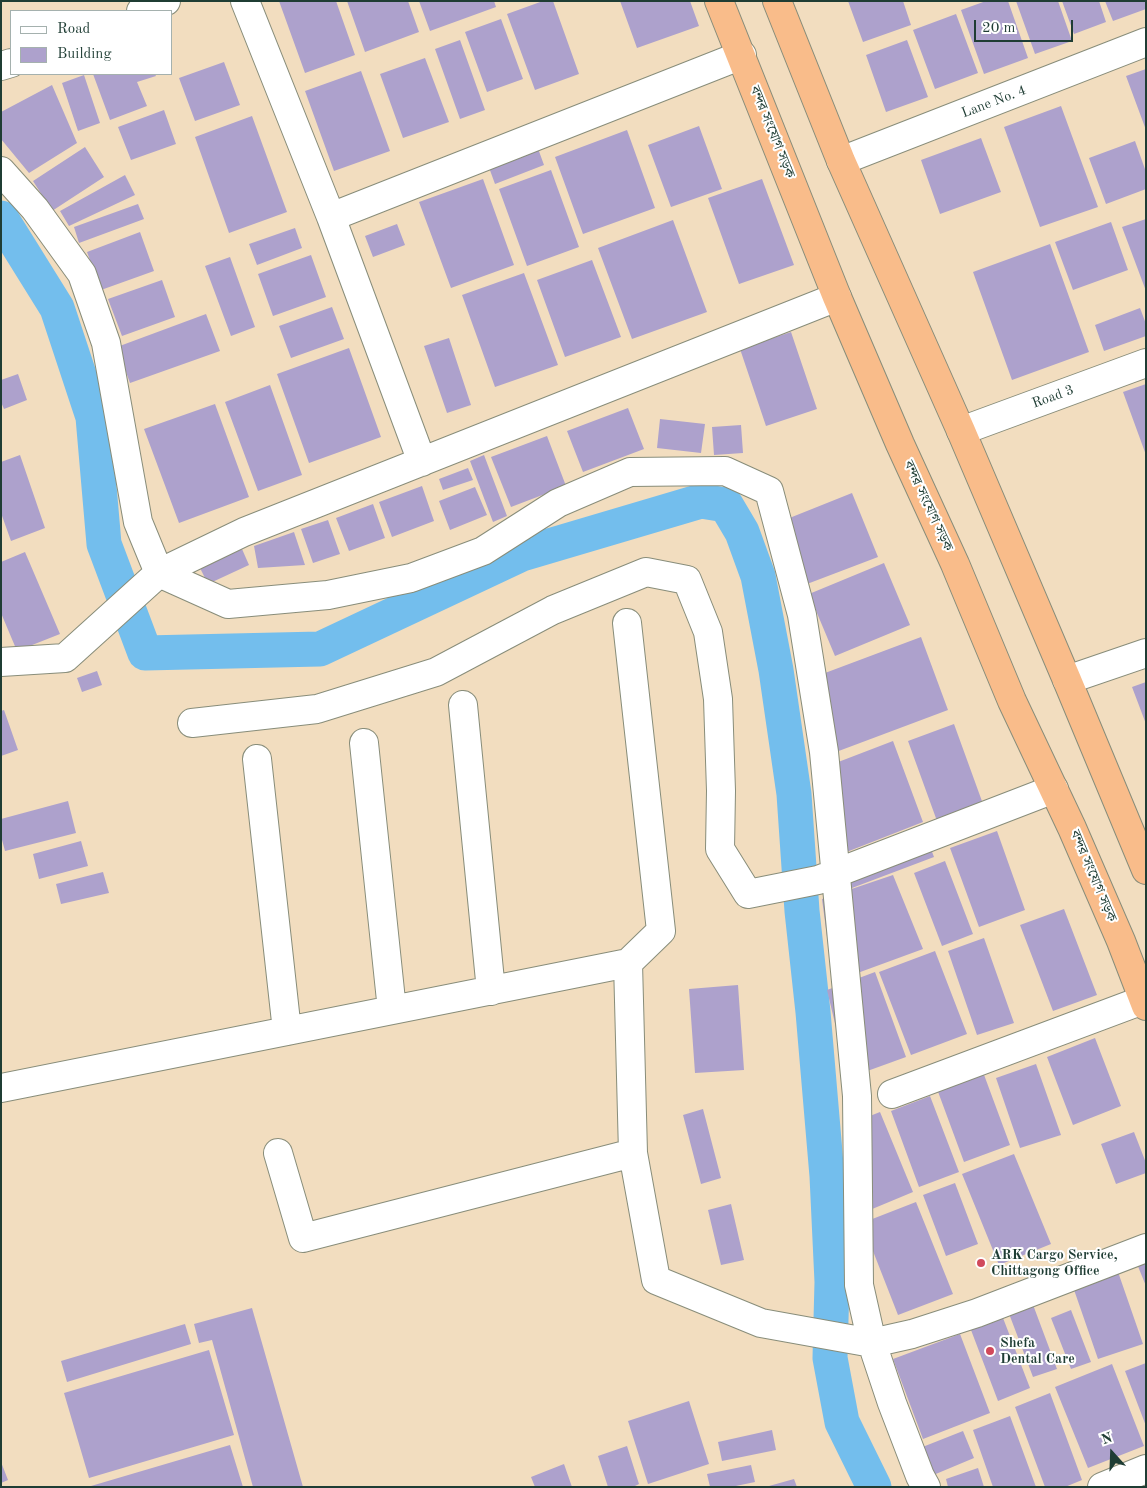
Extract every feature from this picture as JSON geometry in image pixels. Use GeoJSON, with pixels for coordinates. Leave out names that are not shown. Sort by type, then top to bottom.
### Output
{"type":"FeatureCollection","features":[{"type":"Feature","properties":{"kind":"highway","name":"বন্দর সংযোগ সড়ক"},"geometry":{"type":"LineString","coordinates":[[719,1],[837,297],[900,444],[956,564],[1012,701],[1054,789],[1121,941],[1144,1003]]}},
{"type":"Feature","properties":{"kind":"highway"},"geometry":{"type":"LineString","coordinates":[[777,1],[841,162],[960,431],[1146,870]]}},
{"type":"Feature","properties":{"kind":"street"},"geometry":{"type":"LineString","coordinates":[[144,10],[166,1]]}},
{"type":"Feature","properties":{"kind":"street"},"geometry":{"type":"LineString","coordinates":[[246,1],[331,217],[422,462]]}},
{"type":"Feature","properties":{"kind":"street","name":"Lane No. 4"},"geometry":{"type":"LineString","coordinates":[[841,162],[1146,42]]}},
{"type":"Feature","properties":{"kind":"street"},"geometry":{"type":"LineString","coordinates":[[331,217],[742,55]]}},
{"type":"Feature","properties":{"kind":"street"},"geometry":{"type":"LineString","coordinates":[[1,171],[35,209],[82,274],[106,343],[138,522],[159,573],[228,604],[328,595],[411,578],[483,551],[558,503],[630,472],[725,471],[770,491],[802,615],[824,752],[857,1096],[859,1285],[872,1343],[892,1402],[926,1487]]}},
{"type":"Feature","properties":{"kind":"street"},"geometry":{"type":"LineString","coordinates":[[1,662],[65,658],[159,573],[244,532],[837,297]]}},
{"type":"Feature","properties":{"kind":"street","name":"Road 3"},"geometry":{"type":"LineString","coordinates":[[960,431],[1146,363]]}},
{"type":"Feature","properties":{"kind":"street"},"geometry":{"type":"LineString","coordinates":[[192,723],[317,708],[436,672],[553,610],[646,572],[687,580],[708,632],[718,699],[721,791],[720,849],[748,894],[818,880],[1054,789]]}},
{"type":"Feature","properties":{"kind":"street"},"geometry":{"type":"LineString","coordinates":[[1,1088],[628,963],[661,931],[627,623]]}},
{"type":"Feature","properties":{"kind":"street"},"geometry":{"type":"LineString","coordinates":[[1067,680],[1146,652]]}},
{"type":"Feature","properties":{"kind":"street"},"geometry":{"type":"LineString","coordinates":[[463,705],[491,991]]}},
{"type":"Feature","properties":{"kind":"street"},"geometry":{"type":"LineString","coordinates":[[364,743],[392,1010]]}},
{"type":"Feature","properties":{"kind":"street"},"geometry":{"type":"LineString","coordinates":[[257,759],[287,1031]]}},
{"type":"Feature","properties":{"kind":"street"},"geometry":{"type":"LineString","coordinates":[[628,963],[633,1153],[656,1280],[761,1324],[872,1343],[912,1334],[977,1313],[1146,1248]]}},
{"type":"Feature","properties":{"kind":"street"},"geometry":{"type":"LineString","coordinates":[[892,1094],[1144,1003]]}},
{"type":"Feature","properties":{"kind":"street"},"geometry":{"type":"LineString","coordinates":[[278,1153],[302,1238],[633,1153]]}},
{"type":"Feature","properties":{"kind":"street"},"geometry":{"type":"LineString","coordinates":[[1102,1487],[1146,1469]]}},
{"type":"Feature","properties":{"kind":"building"},"geometry":{"type":"Polygon","coordinates":[[[279,1],[336,1],[355,55],[305,73],[279,1]]]}},
{"type":"Feature","properties":{"kind":"building"},"geometry":{"type":"Polygon","coordinates":[[[347,1],[408,1],[419,32],[365,52],[347,1]]]}},
{"type":"Feature","properties":{"kind":"building"},"geometry":{"type":"Polygon","coordinates":[[[419,1],[494,1],[496,7],[430,31],[419,1]]]}},
{"type":"Feature","properties":{"kind":"building"},"geometry":{"type":"Polygon","coordinates":[[[543,1],[553,1],[579,74],[535,90],[507,14],[543,1]]]}},
{"type":"Feature","properties":{"kind":"building"},"geometry":{"type":"Polygon","coordinates":[[[620,1],[690,1],[699,26],[637,48],[620,1]]]}},
{"type":"Feature","properties":{"kind":"building"},"geometry":{"type":"Polygon","coordinates":[[[848,1],[903,1],[911,25],[863,42],[848,1]]]}},
{"type":"Feature","properties":{"kind":"building"},"geometry":{"type":"Polygon","coordinates":[[[986,1],[1008,1],[1028,58],[984,74],[961,10],[986,1]]]}},
{"type":"Feature","properties":{"kind":"building"},"geometry":{"type":"Polygon","coordinates":[[[1016,1],[1058,1],[1072,41],[1035,54],[1016,1]]]}},
{"type":"Feature","properties":{"kind":"building"},"geometry":{"type":"Polygon","coordinates":[[[1062,1],[1099,1],[1106,22],[1074,34],[1062,1]]]}},
{"type":"Feature","properties":{"kind":"building"},"geometry":{"type":"Polygon","coordinates":[[[1105,1],[1146,1],[1146,9],[1113,21],[1105,1]]]}},
{"type":"Feature","properties":{"kind":"building"},"geometry":{"type":"Polygon","coordinates":[[[956,14],[978,73],[935,89],[913,30],[956,14]]]}},
{"type":"Feature","properties":{"kind":"building"},"geometry":{"type":"Polygon","coordinates":[[[501,19],[523,79],[487,92],[465,32],[501,19]]]}},
{"type":"Feature","properties":{"kind":"building"},"geometry":{"type":"Polygon","coordinates":[[[460,40],[485,110],[460,119],[435,49],[460,40]]]}},
{"type":"Feature","properties":{"kind":"building"},"geometry":{"type":"Polygon","coordinates":[[[907,40],[928,97],[886,112],[866,55],[907,40]]]}},
{"type":"Feature","properties":{"kind":"building"},"geometry":{"type":"Polygon","coordinates":[[[425,58],[449,122],[403,138],[380,74],[425,58]]]}},
{"type":"Feature","properties":{"kind":"building"},"geometry":{"type":"Polygon","coordinates":[[[224,62],[240,105],[195,121],[179,78],[224,62]]]}},
{"type":"Feature","properties":{"kind":"building"},"geometry":{"type":"Polygon","coordinates":[[[1146,69],[1146,130],[1126,76],[1146,69]]]}},
{"type":"Feature","properties":{"kind":"building"},"geometry":{"type":"Polygon","coordinates":[[[361,71],[390,151],[334,171],[305,91],[361,71]]]}},
{"type":"Feature","properties":{"kind":"building"},"geometry":{"type":"Polygon","coordinates":[[[84,75],[100,123],[78,131],[62,83],[84,75]]]}},
{"type":"Feature","properties":{"kind":"building"},"geometry":{"type":"Polygon","coordinates":[[[93,75],[156,75],[137,82],[147,106],[110,120],[93,75]]]}},
{"type":"Feature","properties":{"kind":"building"},"geometry":{"type":"Polygon","coordinates":[[[52,85],[77,143],[29,173],[1,139],[1,112],[52,85]]]}},
{"type":"Feature","properties":{"kind":"building"},"geometry":{"type":"Polygon","coordinates":[[[1061,106],[1098,207],[1040,227],[1004,127],[1061,106]]]}},
{"type":"Feature","properties":{"kind":"building"},"geometry":{"type":"Polygon","coordinates":[[[164,110],[176,144],[131,160],[118,127],[164,110]]]}},
{"type":"Feature","properties":{"kind":"building"},"geometry":{"type":"Polygon","coordinates":[[[252,116],[287,212],[229,233],[195,137],[252,116]]]}},
{"type":"Feature","properties":{"kind":"building"},"geometry":{"type":"Polygon","coordinates":[[[699,126],[722,189],[671,207],[648,145],[699,126]]]}},
{"type":"Feature","properties":{"kind":"building"},"geometry":{"type":"Polygon","coordinates":[[[627,130],[655,208],[583,234],[555,157],[627,130]]]}},
{"type":"Feature","properties":{"kind":"building"},"geometry":{"type":"Polygon","coordinates":[[[981,138],[1001,192],[940,214],[921,160],[981,138]]]}},
{"type":"Feature","properties":{"kind":"building"},"geometry":{"type":"Polygon","coordinates":[[[1135,141],[1146,172],[1146,189],[1106,204],[1089,158],[1135,141]]]}},
{"type":"Feature","properties":{"kind":"building"},"geometry":{"type":"Polygon","coordinates":[[[536,143],[544,165],[495,184],[487,162],[536,143]]]}},
{"type":"Feature","properties":{"kind":"building"},"geometry":{"type":"Polygon","coordinates":[[[85,147],[104,177],[52,211],[33,181],[85,147]]]}},
{"type":"Feature","properties":{"kind":"building"},"geometry":{"type":"Polygon","coordinates":[[[551,170],[579,247],[527,266],[499,189],[551,170]]]}},
{"type":"Feature","properties":{"kind":"building"},"geometry":{"type":"Polygon","coordinates":[[[125,175],[135,195],[69,226],[60,211],[125,175]]]}},
{"type":"Feature","properties":{"kind":"building"},"geometry":{"type":"Polygon","coordinates":[[[483,179],[514,265],[451,288],[419,202],[483,179]]]}},
{"type":"Feature","properties":{"kind":"building"},"geometry":{"type":"Polygon","coordinates":[[[762,179],[794,265],[739,284],[708,198],[762,179]]]}},
{"type":"Feature","properties":{"kind":"building"},"geometry":{"type":"Polygon","coordinates":[[[138,204],[144,219],[79,243],[74,227],[138,204]]]}},
{"type":"Feature","properties":{"kind":"building"},"geometry":{"type":"Polygon","coordinates":[[[1146,219],[1146,291],[1122,227],[1146,219]]]}},
{"type":"Feature","properties":{"kind":"building"},"geometry":{"type":"Polygon","coordinates":[[[673,220],[707,312],[632,339],[598,248],[673,220]]]}},
{"type":"Feature","properties":{"kind":"building"},"geometry":{"type":"Polygon","coordinates":[[[1111,222],[1128,270],[1073,290],[1055,242],[1111,222]]]}},
{"type":"Feature","properties":{"kind":"building"},"geometry":{"type":"Polygon","coordinates":[[[397,224],[405,245],[373,257],[365,236],[397,224]]]}},
{"type":"Feature","properties":{"kind":"building"},"geometry":{"type":"Polygon","coordinates":[[[295,228],[302,248],[257,265],[249,244],[295,228]]]}},
{"type":"Feature","properties":{"kind":"building"},"geometry":{"type":"Polygon","coordinates":[[[140,232],[154,271],[101,290],[87,252],[140,232]]]}},
{"type":"Feature","properties":{"kind":"building"},"geometry":{"type":"Polygon","coordinates":[[[1050,244],[1089,352],[1012,380],[973,272],[1050,244]]]}},
{"type":"Feature","properties":{"kind":"building"},"geometry":{"type":"Polygon","coordinates":[[[311,255],[326,297],[273,316],[258,274],[311,255]]]}},
{"type":"Feature","properties":{"kind":"building"},"geometry":{"type":"Polygon","coordinates":[[[230,257],[255,327],[231,336],[205,266],[230,257]]]}},
{"type":"Feature","properties":{"kind":"building"},"geometry":{"type":"Polygon","coordinates":[[[592,260],[621,337],[565,357],[537,280],[592,260]]]}},
{"type":"Feature","properties":{"kind":"building"},"geometry":{"type":"Polygon","coordinates":[[[524,273],[558,365],[495,387],[462,295],[524,273]]]}},
{"type":"Feature","properties":{"kind":"building"},"geometry":{"type":"Polygon","coordinates":[[[162,280],[175,317],[122,336],[108,299],[162,280]]]}},
{"type":"Feature","properties":{"kind":"building"},"geometry":{"type":"Polygon","coordinates":[[[332,307],[344,339],[291,358],[279,326],[332,307]]]}},
{"type":"Feature","properties":{"kind":"building"},"geometry":{"type":"Polygon","coordinates":[[[1140,308],[1146,324],[1146,336],[1104,351],[1095,325],[1140,308]]]}},
{"type":"Feature","properties":{"kind":"building"},"geometry":{"type":"Polygon","coordinates":[[[206,314],[220,351],[130,383],[117,347],[206,314]]]}},
{"type":"Feature","properties":{"kind":"building"},"geometry":{"type":"Polygon","coordinates":[[[791,332],[817,409],[766,426],[740,349],[791,332]]]}},
{"type":"Feature","properties":{"kind":"building"},"geometry":{"type":"Polygon","coordinates":[[[449,338],[471,405],[447,413],[424,346],[449,338]]]}},
{"type":"Feature","properties":{"kind":"building"},"geometry":{"type":"Polygon","coordinates":[[[349,348],[381,437],[309,463],[277,374],[349,348]]]}},
{"type":"Feature","properties":{"kind":"building"},"geometry":{"type":"Polygon","coordinates":[[[18,374],[27,400],[4,409],[1,402],[1,380],[18,374]]]}},
{"type":"Feature","properties":{"kind":"building"},"geometry":{"type":"Polygon","coordinates":[[[1146,384],[1146,455],[1123,392],[1146,384]]]}},
{"type":"Feature","properties":{"kind":"building"},"geometry":{"type":"Polygon","coordinates":[[[270,385],[302,475],[258,491],[225,402],[270,385]]]}},
{"type":"Feature","properties":{"kind":"building"},"geometry":{"type":"Polygon","coordinates":[[[215,404],[249,497],[179,523],[144,429],[215,404]]]}},
{"type":"Feature","properties":{"kind":"building"},"geometry":{"type":"Polygon","coordinates":[[[628,408],[644,449],[583,472],[567,431],[628,408]]]}},
{"type":"Feature","properties":{"kind":"building"},"geometry":{"type":"Polygon","coordinates":[[[660,419],[705,424],[701,453],[657,448],[660,419]]]}},
{"type":"Feature","properties":{"kind":"building"},"geometry":{"type":"Polygon","coordinates":[[[741,425],[743,453],[714,455],[712,427],[741,425]]]}},
{"type":"Feature","properties":{"kind":"building"},"geometry":{"type":"Polygon","coordinates":[[[547,436],[566,486],[511,507],[491,457],[547,436]]]}},
{"type":"Feature","properties":{"kind":"building"},"geometry":{"type":"Polygon","coordinates":[[[20,455],[45,528],[11,541],[1,513],[1,462],[20,455]]]}},
{"type":"Feature","properties":{"kind":"building"},"geometry":{"type":"Polygon","coordinates":[[[484,455],[507,516],[493,522],[470,461],[484,455]]]}},
{"type":"Feature","properties":{"kind":"building"},"geometry":{"type":"Polygon","coordinates":[[[468,468],[473,480],[443,490],[439,479],[468,468]]]}},
{"type":"Feature","properties":{"kind":"building"},"geometry":{"type":"Polygon","coordinates":[[[422,486],[434,521],[392,537],[379,502],[422,486]]]}},
{"type":"Feature","properties":{"kind":"building"},"geometry":{"type":"Polygon","coordinates":[[[475,487],[487,515],[450,530],[439,501],[475,487]]]}},
{"type":"Feature","properties":{"kind":"building"},"geometry":{"type":"Polygon","coordinates":[[[852,493],[878,557],[807,584],[782,521],[852,493]]]}},
{"type":"Feature","properties":{"kind":"building"},"geometry":{"type":"Polygon","coordinates":[[[373,504],[385,538],[349,551],[336,518],[373,504]]]}},
{"type":"Feature","properties":{"kind":"building"},"geometry":{"type":"Polygon","coordinates":[[[328,520],[340,554],[313,563],[301,529],[328,520]]]}},
{"type":"Feature","properties":{"kind":"building"},"geometry":{"type":"Polygon","coordinates":[[[294,532],[305,565],[258,568],[254,546],[294,532]]]}},
{"type":"Feature","properties":{"kind":"building"},"geometry":{"type":"Polygon","coordinates":[[[242,549],[249,565],[208,584],[200,568],[242,549]]]}},
{"type":"Feature","properties":{"kind":"building"},"geometry":{"type":"Polygon","coordinates":[[[25,552],[60,634],[17,651],[1,613],[1,562],[25,552]]]}},
{"type":"Feature","properties":{"kind":"building"},"geometry":{"type":"Polygon","coordinates":[[[884,563],[910,625],[835,656],[809,594],[884,563]]]}},
{"type":"Feature","properties":{"kind":"building"},"geometry":{"type":"Polygon","coordinates":[[[921,637],[948,710],[836,752],[817,676],[921,637]]]}},
{"type":"Feature","properties":{"kind":"building"},"geometry":{"type":"Polygon","coordinates":[[[97,671],[102,685],[82,692],[77,678],[97,671]]]}},
{"type":"Feature","properties":{"kind":"building"},"geometry":{"type":"Polygon","coordinates":[[[1146,682],[1146,724],[1132,687],[1146,682]]]}},
{"type":"Feature","properties":{"kind":"building"},"geometry":{"type":"Polygon","coordinates":[[[4,710],[18,750],[1,756],[1,711],[4,710]]]}},
{"type":"Feature","properties":{"kind":"building"},"geometry":{"type":"Polygon","coordinates":[[[954,724],[983,804],[937,821],[908,741],[954,724]]]}},
{"type":"Feature","properties":{"kind":"building"},"geometry":{"type":"Polygon","coordinates":[[[893,741],[923,822],[844,853],[820,769],[893,741]]]}},
{"type":"Feature","properties":{"kind":"building"},"geometry":{"type":"Polygon","coordinates":[[[68,801],[76,833],[5,851],[1,836],[1,819],[68,801]]]}},
{"type":"Feature","properties":{"kind":"building"},"geometry":{"type":"Polygon","coordinates":[[[997,831],[1025,910],[979,927],[950,848],[997,831]]]}},
{"type":"Feature","properties":{"kind":"building"},"geometry":{"type":"Polygon","coordinates":[[[925,833],[934,857],[844,891],[835,868],[925,833]]]}},
{"type":"Feature","properties":{"kind":"building"},"geometry":{"type":"Polygon","coordinates":[[[81,841],[88,866],[39,879],[33,854],[81,841]]]}},
{"type":"Feature","properties":{"kind":"building"},"geometry":{"type":"Polygon","coordinates":[[[945,861],[973,934],[942,946],[914,873],[945,861]]]}},
{"type":"Feature","properties":{"kind":"building"},"geometry":{"type":"Polygon","coordinates":[[[103,872],[109,893],[61,904],[56,884],[103,872]]]}},
{"type":"Feature","properties":{"kind":"building"},"geometry":{"type":"Polygon","coordinates":[[[893,875],[923,949],[833,982],[822,899],[893,875]]]}},
{"type":"Feature","properties":{"kind":"building"},"geometry":{"type":"Polygon","coordinates":[[[1064,909],[1097,995],[1053,1011],[1020,925],[1064,909]]]}},
{"type":"Feature","properties":{"kind":"building"},"geometry":{"type":"Polygon","coordinates":[[[984,938],[1014,1023],[977,1035],[948,951],[984,938]]]}},
{"type":"Feature","properties":{"kind":"building"},"geometry":{"type":"Polygon","coordinates":[[[935,951],[967,1034],[911,1055],[879,972],[935,951]]]}},
{"type":"Feature","properties":{"kind":"building"},"geometry":{"type":"Polygon","coordinates":[[[875,972],[906,1057],[848,1078],[827,990],[875,972]]]}},
{"type":"Feature","properties":{"kind":"building"},"geometry":{"type":"Polygon","coordinates":[[[738,985],[744,1070],[695,1073],[689,989],[738,985]]]}},
{"type":"Feature","properties":{"kind":"building"},"geometry":{"type":"Polygon","coordinates":[[[1095,1038],[1121,1106],[1073,1125],[1047,1057],[1095,1038]]]}},
{"type":"Feature","properties":{"kind":"building"},"geometry":{"type":"Polygon","coordinates":[[[1036,1064],[1061,1135],[1020,1148],[996,1078],[1036,1064]]]}},
{"type":"Feature","properties":{"kind":"building"},"geometry":{"type":"Polygon","coordinates":[[[983,1072],[1010,1145],[964,1162],[937,1089],[983,1072]]]}},
{"type":"Feature","properties":{"kind":"building"},"geometry":{"type":"Polygon","coordinates":[[[930,1096],[959,1172],[919,1187],[891,1111],[930,1096]]]}},
{"type":"Feature","properties":{"kind":"building"},"geometry":{"type":"Polygon","coordinates":[[[703,1109],[721,1178],[701,1184],[683,1115],[703,1109]]]}},
{"type":"Feature","properties":{"kind":"building"},"geometry":{"type":"Polygon","coordinates":[[[880,1112],[913,1192],[865,1212],[847,1125],[880,1112]]]}},
{"type":"Feature","properties":{"kind":"building"},"geometry":{"type":"Polygon","coordinates":[[[1134,1132],[1146,1163],[1146,1173],[1116,1184],[1101,1144],[1134,1132]]]}},
{"type":"Feature","properties":{"kind":"building"},"geometry":{"type":"Polygon","coordinates":[[[1014,1154],[1051,1244],[999,1265],[962,1174],[1014,1154]]]}},
{"type":"Feature","properties":{"kind":"building"},"geometry":{"type":"Polygon","coordinates":[[[955,1183],[978,1244],[946,1256],[923,1195],[955,1183]]]}},
{"type":"Feature","properties":{"kind":"building"},"geometry":{"type":"Polygon","coordinates":[[[916,1202],[953,1294],[898,1315],[862,1223],[916,1202]]]}},
{"type":"Feature","properties":{"kind":"building"},"geometry":{"type":"Polygon","coordinates":[[[731,1204],[744,1260],[721,1265],[708,1210],[731,1204]]]}},
{"type":"Feature","properties":{"kind":"building"},"geometry":{"type":"Polygon","coordinates":[[[1146,1260],[1146,1286],[1137,1264],[1146,1260]]]}},
{"type":"Feature","properties":{"kind":"building"},"geometry":{"type":"Polygon","coordinates":[[[1117,1269],[1143,1344],[1098,1359],[1072,1284],[1117,1269]]]}},
{"type":"Feature","properties":{"kind":"building"},"geometry":{"type":"Polygon","coordinates":[[[1032,1302],[1057,1369],[1033,1377],[1008,1311],[1032,1302]]]}},
{"type":"Feature","properties":{"kind":"building"},"geometry":{"type":"Polygon","coordinates":[[[252,1308],[303,1487],[253,1487],[212,1340],[199,1343],[194,1324],[252,1308]]]}},
{"type":"Feature","properties":{"kind":"building"},"geometry":{"type":"Polygon","coordinates":[[[1071,1310],[1091,1362],[1071,1369],[1051,1318],[1071,1310]]]}},
{"type":"Feature","properties":{"kind":"building"},"geometry":{"type":"Polygon","coordinates":[[[1003,1318],[1030,1388],[998,1401],[971,1330],[1003,1318]]]}},
{"type":"Feature","properties":{"kind":"building"},"geometry":{"type":"Polygon","coordinates":[[[185,1324],[191,1344],[67,1382],[61,1361],[185,1324]]]}},
{"type":"Feature","properties":{"kind":"building"},"geometry":{"type":"Polygon","coordinates":[[[960,1334],[990,1413],[923,1439],[893,1359],[960,1334]]]}},
{"type":"Feature","properties":{"kind":"building"},"geometry":{"type":"Polygon","coordinates":[[[209,1350],[234,1435],[89,1478],[64,1393],[209,1350]]]}},
{"type":"Feature","properties":{"kind":"building"},"geometry":{"type":"Polygon","coordinates":[[[1146,1363],[1146,1426],[1125,1371],[1146,1363]]]}},
{"type":"Feature","properties":{"kind":"building"},"geometry":{"type":"Polygon","coordinates":[[[1112,1364],[1144,1446],[1088,1468],[1055,1387],[1112,1364]]]}},
{"type":"Feature","properties":{"kind":"building"},"geometry":{"type":"Polygon","coordinates":[[[1050,1393],[1082,1480],[1065,1487],[1045,1487],[1015,1407],[1050,1393]]]}},
{"type":"Feature","properties":{"kind":"building"},"geometry":{"type":"Polygon","coordinates":[[[689,1401],[709,1464],[648,1484],[628,1421],[689,1401]]]}},
{"type":"Feature","properties":{"kind":"building"},"geometry":{"type":"Polygon","coordinates":[[[1010,1416],[1036,1487],[993,1487],[973,1430],[1010,1416]]]}},
{"type":"Feature","properties":{"kind":"building"},"geometry":{"type":"Polygon","coordinates":[[[772,1430],[776,1450],[722,1461],[718,1442],[772,1430]]]}},
{"type":"Feature","properties":{"kind":"building"},"geometry":{"type":"Polygon","coordinates":[[[963,1431],[974,1458],[931,1476],[920,1448],[963,1431]]]}},
{"type":"Feature","properties":{"kind":"building"},"geometry":{"type":"Polygon","coordinates":[[[230,1445],[243,1487],[91,1487],[91,1486],[230,1445]]]}},
{"type":"Feature","properties":{"kind":"building"},"geometry":{"type":"Polygon","coordinates":[[[627,1446],[639,1484],[633,1487],[608,1487],[598,1456],[627,1446]]]}},
{"type":"Feature","properties":{"kind":"building"},"geometry":{"type":"Polygon","coordinates":[[[1,1462],[8,1480],[1,1483],[1,1462]]]}},
{"type":"Feature","properties":{"kind":"building"},"geometry":{"type":"Polygon","coordinates":[[[564,1464],[572,1487],[535,1487],[531,1477],[564,1464]]]}},
{"type":"Feature","properties":{"kind":"building"},"geometry":{"type":"Polygon","coordinates":[[[751,1465],[755,1482],[731,1487],[710,1487],[707,1474],[751,1465]]]}},
{"type":"Feature","properties":{"kind":"building"},"geometry":{"type":"Polygon","coordinates":[[[978,1468],[984,1487],[948,1487],[946,1479],[978,1468]]]}},
{"type":"Feature","properties":{"kind":"building"},"geometry":{"type":"Polygon","coordinates":[[[794,1479],[797,1487],[769,1487],[769,1486],[794,1479]]]}},
{"type":"Feature","properties":{"kind":"waterway"},"geometry":{"type":"LineString","coordinates":[[1,218],[57,308],[93,417],[104,544],[145,653],[320,649],[522,554],[701,501],[726,505],[742,532],[758,576],[776,670],[794,794],[802,911],[827,1176],[832,1282],[830,1358],[842,1422],[874,1487]]}},
{"type":"Feature","properties":{"kind":"place","name":"ARK Cargo Service, Chittagong Office"},"geometry":{"type":"Point","coordinates":[981,1263]}},
{"type":"Feature","properties":{"kind":"place","name":"Shefa Dental Care"},"geometry":{"type":"Point","coordinates":[990,1351]}}]}
